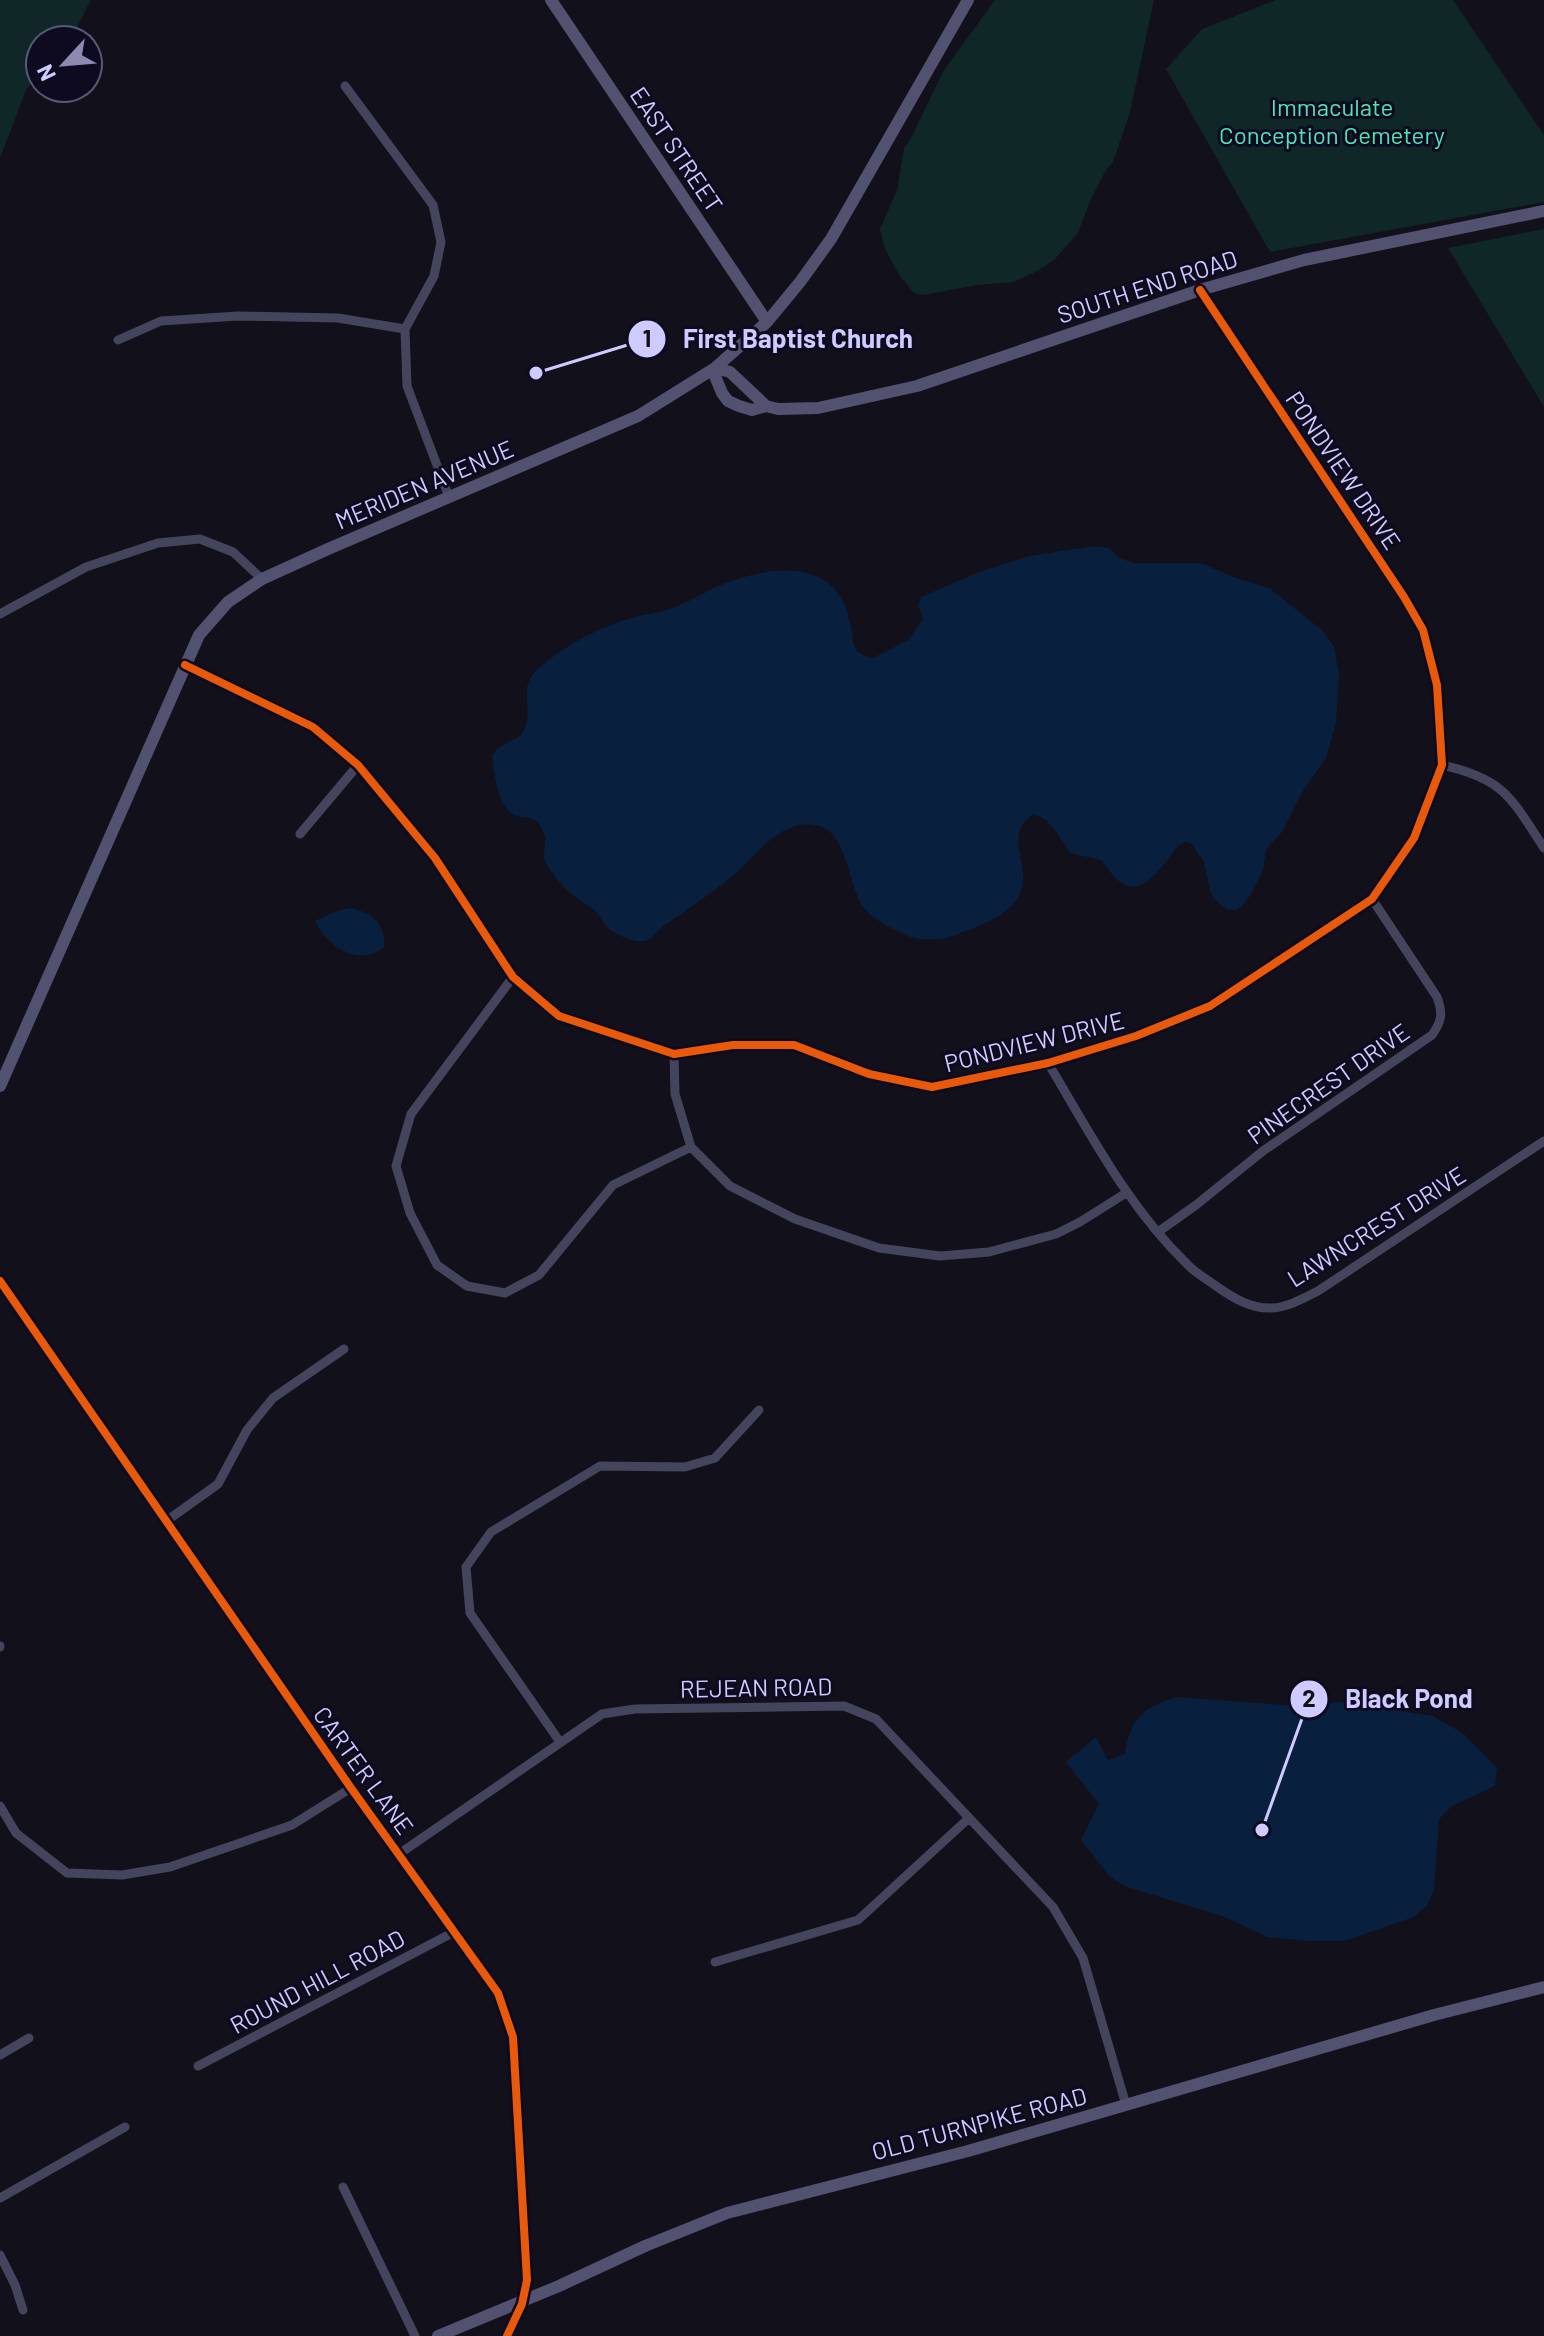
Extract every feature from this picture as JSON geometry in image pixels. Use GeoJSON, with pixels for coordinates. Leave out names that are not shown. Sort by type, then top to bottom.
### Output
{"type":"FeatureCollection","features":[{"type":"Feature","properties":{"kind":"main road","name":"EAST STREET"},"geometry":{"type":"LineString","coordinates":[[551,0],[767,322]]}},
{"type":"Feature","properties":{"kind":"main road","name":"MERIDEN AVENUE"},"geometry":{"type":"LineString","coordinates":[[0,1086],[199,635],[228,602],[262,579],[638,416],[715,368],[767,322],[831,239],[968,0]]}},
{"type":"Feature","properties":{"kind":"main road","name":"SOUTH END ROAD"},"geometry":{"type":"LineString","coordinates":[[715,368],[717,384],[728,401],[752,410],[766,406],[778,409],[818,408],[917,386],[1200,290],[1304,260],[1544,211]]}},
{"type":"Feature","properties":{"kind":"main road"},"geometry":{"type":"LineString","coordinates":[[715,368],[730,372],[766,406]]}},
{"type":"Feature","properties":{"kind":"main road","name":"OLD TURNPIKE ROAD"},"geometry":{"type":"LineString","coordinates":[[438,2336],[727,2213],[968,2151],[1434,2015],[1544,1987]]}},
{"type":"Feature","properties":{"kind":"street"},"geometry":{"type":"LineString","coordinates":[[345,86],[433,205],[441,242],[434,276],[405,329],[407,386],[449,497]]}},
{"type":"Feature","properties":{"kind":"street","name":"PONDVIEW DRIVE"},"geometry":{"type":"LineString","coordinates":[[185,665],[313,727],[358,765],[435,858],[513,977],[559,1016],[674,1054],[733,1045],[794,1045],[869,1074],[932,1087],[1048,1063],[1136,1036],[1210,1006],[1372,899],[1414,838],[1442,765],[1437,685],[1423,630],[1200,290]]}},
{"type":"Feature","properties":{"kind":"street"},"geometry":{"type":"LineString","coordinates":[[118,340],[161,321],[238,316],[338,318],[405,329]]}},
{"type":"Feature","properties":{"kind":"street"},"geometry":{"type":"LineString","coordinates":[[0,614],[86,567],[158,543],[200,539],[233,552],[262,579]]}},
{"type":"Feature","properties":{"kind":"street"},"geometry":{"type":"LineString","coordinates":[[300,834],[358,765]]}},
{"type":"Feature","properties":{"kind":"street"},"geometry":{"type":"LineString","coordinates":[[1442,765],[1466,770],[1490,781],[1510,796],[1544,848]]}},
{"type":"Feature","properties":{"kind":"street","name":"PINECREST DRIVE"},"geometry":{"type":"LineString","coordinates":[[1158,1232],[1263,1151],[1432,1035],[1439,1025],[1442,1012],[1437,997],[1372,899]]}},
{"type":"Feature","properties":{"kind":"street"},"geometry":{"type":"LineString","coordinates":[[513,977],[411,1114],[396,1166],[410,1213],[437,1265],[467,1286],[505,1293],[539,1275],[613,1185],[691,1147]]}},
{"type":"Feature","properties":{"kind":"street"},"geometry":{"type":"LineString","coordinates":[[674,1054],[675,1094],[691,1147],[730,1186],[795,1219],[879,1248],[940,1256],[989,1252],[1039,1240],[1080,1222],[1126,1193]]}},
{"type":"Feature","properties":{"kind":"street","name":"LAWNCREST DRIVE"},"geometry":{"type":"LineString","coordinates":[[1048,1063],[1126,1193],[1158,1232],[1189,1267],[1235,1299],[1254,1306],[1273,1308],[1296,1302],[1318,1291],[1543,1144]]}},
{"type":"Feature","properties":{"kind":"street","name":"CARTER LANE"},"geometry":{"type":"LineString","coordinates":[[0,1281],[351,1788],[498,1993],[513,2037],[527,2280],[523,2301],[507,2336]]}},
{"type":"Feature","properties":{"kind":"street"},"geometry":{"type":"LineString","coordinates":[[165,1522],[218,1484],[247,1430],[273,1398],[344,1349]]}},
{"type":"Feature","properties":{"kind":"street"},"geometry":{"type":"LineString","coordinates":[[560,1742],[470,1613],[466,1567],[491,1532],[600,1466],[685,1467],[715,1458],[759,1410]]}},
{"type":"Feature","properties":{"kind":"street","name":"REJEAN ROAD"},"geometry":{"type":"LineString","coordinates":[[399,1854],[602,1714],[635,1709],[844,1706],[876,1719],[1053,1907],[1083,1958],[1126,2105]]}},
{"type":"Feature","properties":{"kind":"street"},"geometry":{"type":"LineString","coordinates":[[0,1806],[16,1833],[67,1873],[122,1875],[170,1867],[292,1825],[351,1788]]}},
{"type":"Feature","properties":{"kind":"street"},"geometry":{"type":"LineString","coordinates":[[715,1962],[858,1920],[969,1818]]}},
{"type":"Feature","properties":{"kind":"street","name":"ROUND HILL ROAD"},"geometry":{"type":"LineString","coordinates":[[198,2066],[454,1932]]}},
{"type":"Feature","properties":{"kind":"street"},"geometry":{"type":"LineString","coordinates":[[0,2055],[29,2038]]}},
{"type":"Feature","properties":{"kind":"street"},"geometry":{"type":"LineString","coordinates":[[0,2198],[125,2127]]}},
{"type":"Feature","properties":{"kind":"street"},"geometry":{"type":"LineString","coordinates":[[343,2187],[415,2336]]}},
{"type":"Feature","properties":{"kind":"street"},"geometry":{"type":"LineString","coordinates":[[0,2255],[23,2310]]}},
{"type":"Feature","properties":{"kind":"green space"},"geometry":{"type":"Polygon","coordinates":[[[0,0],[91,0],[78,24],[24,24],[24,96],[0,158],[0,0]]]}},
{"type":"Feature","properties":{"kind":"green space"},"geometry":{"type":"Polygon","coordinates":[[[995,0],[1154,0],[1130,112],[1113,162],[1090,201],[1078,233],[1054,260],[1014,282],[924,295],[914,293],[899,275],[885,249],[880,229],[897,190],[904,148],[944,70],[995,0]]]}},
{"type":"Feature","properties":{"kind":"green space","name":"Immaculate Conception Cemetery"},"geometry":{"type":"Polygon","coordinates":[[[1276,0],[1453,0],[1544,135],[1544,202],[1270,252],[1166,69],[1202,29],[1276,0]]]}},
{"type":"Feature","properties":{"kind":"green space"},"geometry":{"type":"Polygon","coordinates":[[[1544,229],[1544,407],[1448,248],[1544,229]]]}},
{"type":"Feature","properties":{"kind":"water"},"geometry":{"type":"Polygon","coordinates":[[[1095,546],[1109,548],[1119,558],[1134,563],[1201,563],[1269,588],[1322,630],[1334,647],[1339,675],[1336,723],[1326,758],[1301,794],[1282,832],[1266,849],[1263,871],[1250,896],[1235,910],[1227,909],[1211,894],[1204,862],[1191,843],[1184,842],[1178,846],[1154,875],[1139,886],[1131,887],[1117,879],[1101,860],[1070,853],[1051,825],[1034,814],[1019,833],[1023,879],[1015,902],[991,920],[955,935],[931,940],[914,938],[885,925],[864,908],[836,839],[819,826],[805,825],[793,827],[771,839],[709,895],[652,937],[635,941],[611,930],[593,909],[562,884],[546,863],[545,837],[540,826],[533,819],[511,813],[502,801],[492,756],[524,730],[528,714],[528,684],[532,676],[560,651],[596,631],[676,607],[739,579],[767,572],[795,571],[820,578],[839,594],[857,651],[873,658],[908,640],[923,619],[918,605],[921,597],[979,572],[1029,556],[1095,546]]]}},
{"type":"Feature","properties":{"kind":"water"},"geometry":{"type":"Polygon","coordinates":[[[350,908],[376,920],[382,931],[384,947],[374,953],[354,955],[327,939],[315,921],[350,908]]]}},
{"type":"Feature","properties":{"kind":"water"},"geometry":{"type":"Polygon","coordinates":[[[1176,1697],[1298,1706],[1342,1702],[1433,1716],[1464,1734],[1497,1768],[1495,1786],[1452,1806],[1439,1819],[1434,1890],[1427,1906],[1411,1918],[1344,1941],[1267,1937],[1225,1917],[1127,1887],[1110,1877],[1081,1840],[1099,1804],[1066,1762],[1096,1737],[1108,1760],[1125,1754],[1130,1732],[1140,1716],[1155,1705],[1176,1697]]]}},
{"type":"Feature","properties":{"kind":"cycle path"},"geometry":{"type":"LineString","coordinates":[[185,665],[313,727],[358,765],[435,858],[513,977],[559,1016],[674,1054],[733,1045],[794,1045],[869,1074],[932,1087],[1048,1063],[1136,1036],[1210,1006],[1372,899],[1414,838],[1442,765],[1437,685],[1423,630],[1200,290]]}},
{"type":"Feature","properties":{"kind":"cycle path"},"geometry":{"type":"LineString","coordinates":[[0,1281],[351,1788],[498,1993],[513,2037],[527,2280],[522,2304],[507,2336]]}},
{"type":"Feature","properties":{"kind":"place","name":"First Baptist Church"},"geometry":{"type":"Point","coordinates":[536,373]}},
{"type":"Feature","properties":{"kind":"place","name":"Black Pond"},"geometry":{"type":"Point","coordinates":[1262,1830]}}]}
